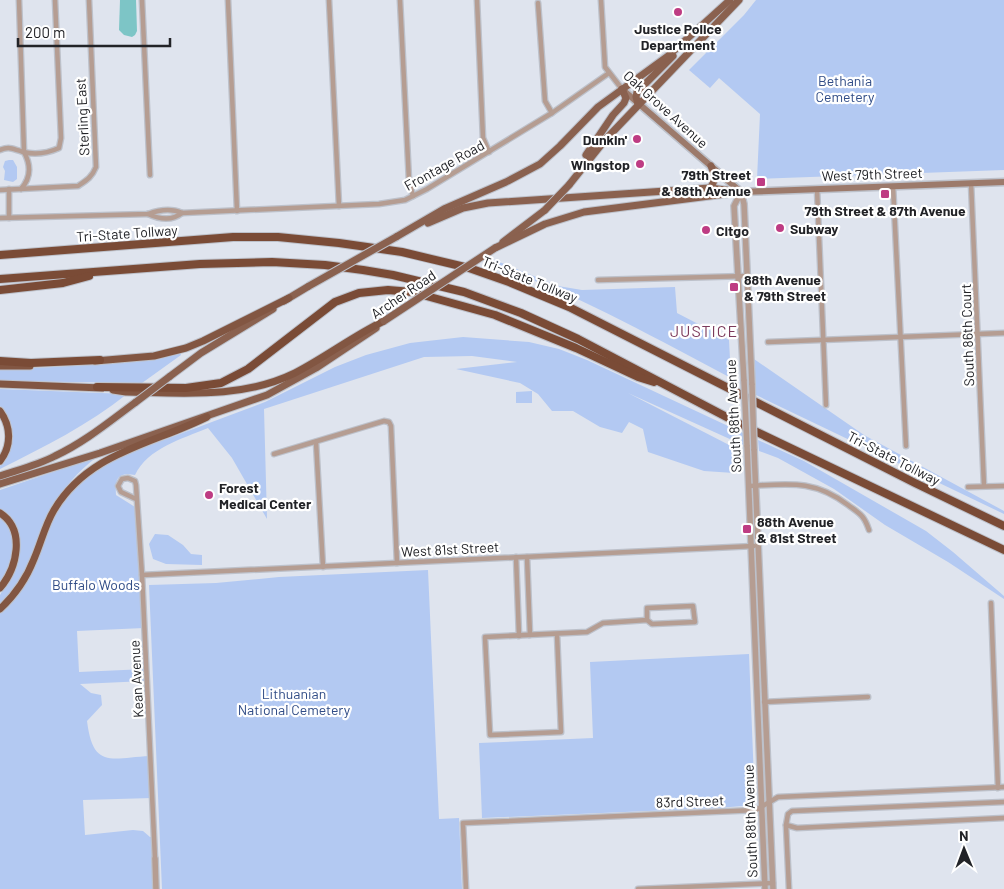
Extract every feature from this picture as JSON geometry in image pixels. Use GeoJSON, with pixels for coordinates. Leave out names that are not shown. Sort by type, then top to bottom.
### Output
{"type":"FeatureCollection","features":[{"type":"Feature","properties":{"kind":"highway","name":"Tri-State Tollway"},"geometry":{"type":"LineString","coordinates":[[0,255],[233,237],[278,237],[402,252],[469,268],[569,307],[915,483],[1004,526]]}},
{"type":"Feature","properties":{"kind":"highway"},"geometry":{"type":"LineString","coordinates":[[0,279],[234,262],[272,262],[326,265],[393,275],[464,292],[521,312],[671,387],[738,423],[1004,550]]}},
{"type":"Feature","properties":{"kind":"highway"},"geometry":{"type":"LineString","coordinates":[[0,290],[64,284],[107,272]]}},
{"type":"Feature","properties":{"kind":"highway"},"geometry":{"type":"LineString","coordinates":[[0,384],[186,388],[220,383],[248,369],[335,302],[360,293],[388,290],[412,292],[495,314],[576,348],[638,378],[671,387]]}},
{"type":"Feature","properties":{"kind":"highway"},"geometry":{"type":"LineString","coordinates":[[0,361],[31,363],[154,356],[186,348],[203,341],[289,298]]}},
{"type":"Feature","properties":{"kind":"highway"},"geometry":{"type":"LineString","coordinates":[[97,387],[126,392],[206,394],[243,390],[279,380],[294,373],[384,321]]}},
{"type":"Feature","properties":{"kind":"highway"},"geometry":{"type":"LineString","coordinates":[[0,366],[68,364],[100,360]]}},
{"type":"Feature","properties":{"kind":"highway"},"geometry":{"type":"LineString","coordinates":[[0,411],[7,425],[9,440],[5,455],[0,461]]}},
{"type":"Feature","properties":{"kind":"highway"},"geometry":{"type":"LineString","coordinates":[[0,609],[8,602],[34,561],[47,523],[54,510],[77,481],[98,464],[113,456],[207,417]]}},
{"type":"Feature","properties":{"kind":"highway"},"geometry":{"type":"LineString","coordinates":[[0,513],[5,516],[12,526],[17,540],[17,549],[11,568],[0,588]]}},
{"type":"Feature","properties":{"kind":"main road"},"geometry":{"type":"LineString","coordinates":[[0,476],[45,461],[86,440],[201,354],[289,298],[456,203],[506,182],[540,164],[598,107],[659,63],[730,0]]}},
{"type":"Feature","properties":{"kind":"main road","name":"Archer Road"},"geometry":{"type":"LineString","coordinates":[[0,484],[52,469],[267,395],[341,352],[384,321],[495,248],[545,210],[569,185],[578,171],[638,104],[739,0]]}},
{"type":"Feature","properties":{"kind":"main road"},"geometry":{"type":"LineString","coordinates":[[638,104],[636,97],[638,92],[690,37]]}},
{"type":"Feature","properties":{"kind":"main road"},"geometry":{"type":"LineString","coordinates":[[578,171],[613,115],[624,103],[626,95],[622,89]]}},
{"type":"Feature","properties":{"kind":"main road","name":"Oak Grove Avenue"},"geometry":{"type":"LineString","coordinates":[[622,89],[741,192]]}},
{"type":"Feature","properties":{"kind":"main road"},"geometry":{"type":"LineString","coordinates":[[710,188],[714,180],[711,166]]}},
{"type":"Feature","properties":{"kind":"main road","name":"West 79th Street"},"geometry":{"type":"LineString","coordinates":[[741,192],[1004,182]]}},
{"type":"Feature","properties":{"kind":"main road"},"geometry":{"type":"LineString","coordinates":[[413,228],[463,208],[482,204],[710,188],[741,192]]}},
{"type":"Feature","properties":{"kind":"main road"},"geometry":{"type":"LineString","coordinates":[[495,248],[545,224],[584,212],[741,192]]}},
{"type":"Feature","properties":{"kind":"street"},"geometry":{"type":"LineString","coordinates":[[19,0],[24,152],[28,159],[29,177],[21,189]]}},
{"type":"Feature","properties":{"kind":"street"},"geometry":{"type":"LineString","coordinates":[[0,150],[11,148],[36,154],[50,152],[59,148],[61,138],[55,0]]}},
{"type":"Feature","properties":{"kind":"street","name":"Sterling East"},"geometry":{"type":"LineString","coordinates":[[0,190],[78,186],[88,179],[96,167],[89,0]]}},
{"type":"Feature","properties":{"kind":"street"},"geometry":{"type":"LineString","coordinates":[[142,0],[150,175]]}},
{"type":"Feature","properties":{"kind":"street"},"geometry":{"type":"LineString","coordinates":[[228,0],[237,211]]}},
{"type":"Feature","properties":{"kind":"street"},"geometry":{"type":"LineString","coordinates":[[329,0],[339,206]]}},
{"type":"Feature","properties":{"kind":"street"},"geometry":{"type":"LineString","coordinates":[[400,0],[410,181],[413,196]]}},
{"type":"Feature","properties":{"kind":"street"},"geometry":{"type":"LineString","coordinates":[[477,0],[483,138],[490,152]]}},
{"type":"Feature","properties":{"kind":"street","name":"Oak Grove Avenue"},"geometry":{"type":"LineString","coordinates":[[601,0],[605,67],[622,89]]}},
{"type":"Feature","properties":{"kind":"street"},"geometry":{"type":"LineString","coordinates":[[538,3],[545,101],[552,114]]}},
{"type":"Feature","properties":{"kind":"street","name":"Frontage Road"},"geometry":{"type":"LineString","coordinates":[[182,213],[395,202],[413,196],[490,152],[552,114],[609,73]]}},
{"type":"Feature","properties":{"kind":"street","name":"South 86th Court"},"geometry":{"type":"LineString","coordinates":[[971,183],[979,334],[984,486]]}},
{"type":"Feature","properties":{"kind":"street"},"geometry":{"type":"LineString","coordinates":[[893,186],[906,446]]}},
{"type":"Feature","properties":{"kind":"street"},"geometry":{"type":"LineString","coordinates":[[817,189],[826,405]]}},
{"type":"Feature","properties":{"kind":"street"},"geometry":{"type":"LineString","coordinates":[[9,190],[9,218]]}},
{"type":"Feature","properties":{"kind":"street","name":"South 88th Avenue"},"geometry":{"type":"LineString","coordinates":[[741,192],[744,204],[752,385],[754,449],[752,486]]}},
{"type":"Feature","properties":{"kind":"street","name":"South 88th Avenue"},"geometry":{"type":"LineString","coordinates":[[741,192],[734,206],[737,277],[765,702],[773,886]]}},
{"type":"Feature","properties":{"kind":"street"},"geometry":{"type":"LineString","coordinates":[[0,218],[148,214],[158,210],[176,210],[182,213],[176,218],[158,218],[148,214]]}},
{"type":"Feature","properties":{"kind":"street"},"geometry":{"type":"LineString","coordinates":[[598,280],[747,276]]}},
{"type":"Feature","properties":{"kind":"street"},"geometry":{"type":"LineString","coordinates":[[768,342],[1004,333]]}},
{"type":"Feature","properties":{"kind":"street"},"geometry":{"type":"LineString","coordinates":[[274,454],[384,420],[388,422],[391,426],[397,563]]}},
{"type":"Feature","properties":{"kind":"street"},"geometry":{"type":"LineString","coordinates":[[316,442],[323,566]]}},
{"type":"Feature","properties":{"kind":"street","name":"Kean Avenue"},"geometry":{"type":"LineString","coordinates":[[136,499],[121,492],[118,486],[122,480],[128,478],[135,481],[142,575],[155,859]]}},
{"type":"Feature","properties":{"kind":"street"},"geometry":{"type":"LineString","coordinates":[[752,486],[809,485],[828,492],[865,518],[869,530]]}},
{"type":"Feature","properties":{"kind":"street"},"geometry":{"type":"LineString","coordinates":[[968,487],[1004,486]]}},
{"type":"Feature","properties":{"kind":"street","name":"South 88th Avenue"},"geometry":{"type":"LineString","coordinates":[[755,546],[758,702],[765,886]]}},
{"type":"Feature","properties":{"kind":"street","name":"West 81st Street"},"geometry":{"type":"LineString","coordinates":[[142,575],[755,546]]}},
{"type":"Feature","properties":{"kind":"street"},"geometry":{"type":"LineString","coordinates":[[516,557],[520,636]]}},
{"type":"Feature","properties":{"kind":"street"},"geometry":{"type":"LineString","coordinates":[[527,557],[530,635]]}},
{"type":"Feature","properties":{"kind":"street"},"geometry":{"type":"LineString","coordinates":[[991,603],[998,788]]}},
{"type":"Feature","properties":{"kind":"street"},"geometry":{"type":"LineString","coordinates":[[557,634],[561,732],[490,734],[485,637],[587,632],[603,623],[647,620],[652,624],[695,622],[693,606],[647,608],[647,620]]}},
{"type":"Feature","properties":{"kind":"street"},"geometry":{"type":"LineString","coordinates":[[758,702],[868,697]]}},
{"type":"Feature","properties":{"kind":"street","name":"83rd Street"},"geometry":{"type":"LineString","coordinates":[[466,889],[463,823],[756,810],[778,797],[1004,787]]}},
{"type":"Feature","properties":{"kind":"street"},"geometry":{"type":"LineString","coordinates":[[789,889],[786,825],[788,814],[792,811],[1004,802]]}},
{"type":"Feature","properties":{"kind":"street"},"geometry":{"type":"LineString","coordinates":[[786,825],[797,828],[1004,818]]}},
{"type":"Feature","properties":{"kind":"street"},"geometry":{"type":"LineString","coordinates":[[155,859],[156,889]]}},
{"type":"Feature","properties":{"kind":"street"},"geometry":{"type":"LineString","coordinates":[[638,889],[773,886]]}},
{"type":"Feature","properties":{"kind":"green space","name":"Bethania Cemetery"},"geometry":{"type":"Polygon","coordinates":[[[756,0],[1004,0],[1004,170],[757,179],[760,114],[719,78],[710,88],[689,70],[744,15],[756,0]]]}},
{"type":"Feature","properties":{"kind":"green space"},"geometry":{"type":"Polygon","coordinates":[[[13,160],[17,167],[17,179],[13,182],[4,180],[5,171],[3,167],[5,161],[13,160]]]}},
{"type":"Feature","properties":{"kind":"green space"},"geometry":{"type":"Polygon","coordinates":[[[492,259],[558,286],[582,290],[675,287],[677,313],[729,340],[731,378],[641,330],[579,300],[516,273],[484,262],[492,259]]]}},
{"type":"Feature","properties":{"kind":"green space","name":"Buffalo Woods"},"geometry":{"type":"Polygon","coordinates":[[[463,337],[529,342],[559,349],[587,360],[743,433],[743,445],[628,393],[735,448],[734,473],[704,471],[648,452],[643,429],[629,422],[622,433],[600,427],[573,411],[552,411],[538,394],[520,383],[456,369],[517,362],[472,356],[424,357],[264,409],[267,519],[232,458],[208,428],[157,451],[148,458],[135,475],[121,476],[118,478],[116,485],[116,495],[135,507],[144,628],[77,631],[79,672],[146,669],[146,681],[80,684],[91,693],[101,695],[102,705],[87,721],[94,747],[99,754],[106,757],[150,756],[152,798],[83,800],[85,835],[133,830],[143,831],[150,837],[154,837],[158,889],[0,889],[0,613],[11,603],[50,523],[67,494],[105,462],[265,402],[335,367],[366,355],[410,343],[463,337]]]}},
{"type":"Feature","properties":{"kind":"green space"},"geometry":{"type":"Polygon","coordinates":[[[180,352],[181,355],[142,383],[0,381],[0,369],[122,362],[180,352]]]}},
{"type":"Feature","properties":{"kind":"green space"},"geometry":{"type":"Polygon","coordinates":[[[754,359],[864,435],[1004,511],[1004,514],[756,395],[754,359]]]}},
{"type":"Feature","properties":{"kind":"green space"},"geometry":{"type":"Polygon","coordinates":[[[0,389],[127,394],[81,426],[0,469],[11,448],[12,436],[11,424],[0,406],[0,389]]]}},
{"type":"Feature","properties":{"kind":"green space"},"geometry":{"type":"Polygon","coordinates":[[[532,391],[532,403],[516,403],[516,392],[532,391]]]}},
{"type":"Feature","properties":{"kind":"green space"},"geometry":{"type":"Polygon","coordinates":[[[758,440],[804,461],[926,531],[1004,596],[1004,599],[948,562],[885,525],[834,489],[778,458],[759,451],[758,440]]]}},
{"type":"Feature","properties":{"kind":"green space"},"geometry":{"type":"Polygon","coordinates":[[[97,457],[74,478],[61,494],[46,521],[24,574],[0,606],[0,595],[13,573],[19,553],[5,513],[0,509],[0,490],[97,457]]]}},
{"type":"Feature","properties":{"kind":"green space"},"geometry":{"type":"Polygon","coordinates":[[[0,517],[11,533],[12,550],[8,567],[0,584],[0,517]]]}},
{"type":"Feature","properties":{"kind":"green space"},"geometry":{"type":"Polygon","coordinates":[[[155,534],[168,535],[183,545],[191,554],[202,555],[202,565],[166,564],[153,559],[149,544],[155,534]]]}},
{"type":"Feature","properties":{"kind":"green space","name":"Lithuanian National Cemetery"},"geometry":{"type":"Polygon","coordinates":[[[428,570],[439,819],[459,818],[462,889],[162,889],[149,585],[216,583],[279,577],[428,570]]]}},
{"type":"Feature","properties":{"kind":"green space"},"geometry":{"type":"Polygon","coordinates":[[[749,654],[755,805],[482,818],[479,743],[593,738],[590,662],[749,654]]]}},
{"type":"Feature","properties":{"kind":"shaded area"},"geometry":{"type":"Polygon","coordinates":[[[120,0],[136,0],[137,31],[132,37],[124,35],[119,30],[120,0]]]}},
{"type":"Feature","properties":{"kind":"place","name":"Justice Police Department"},"geometry":{"type":"Point","coordinates":[678,12]}},
{"type":"Feature","properties":{"kind":"place","name":"Dunkin'"},"geometry":{"type":"Point","coordinates":[637,139]}},
{"type":"Feature","properties":{"kind":"place","name":"Wingstop"},"geometry":{"type":"Point","coordinates":[640,164]}},
{"type":"Feature","properties":{"kind":"place","name":"79th Street & 88th Avenue"},"geometry":{"type":"Point","coordinates":[761,182]}},
{"type":"Feature","properties":{"kind":"place","name":"79th Street & 87th Avenue"},"geometry":{"type":"Point","coordinates":[885,194]}},
{"type":"Feature","properties":{"kind":"place","name":"Subway"},"geometry":{"type":"Point","coordinates":[780,228]}},
{"type":"Feature","properties":{"kind":"place","name":"Citgo"},"geometry":{"type":"Point","coordinates":[706,230]}},
{"type":"Feature","properties":{"kind":"place","name":"88th Avenue & 79th Street"},"geometry":{"type":"Point","coordinates":[734,287]}},
{"type":"Feature","properties":{"kind":"place","name":"Forest Medical Center"},"geometry":{"type":"Point","coordinates":[209,495]}},
{"type":"Feature","properties":{"kind":"place","name":"88th Avenue & 81st Street"},"geometry":{"type":"Point","coordinates":[747,529]}},
{"type":"Feature","properties":{"kind":"district","name":"JUSTICE"},"geometry":{"type":"Point","coordinates":[704,330]}}]}
